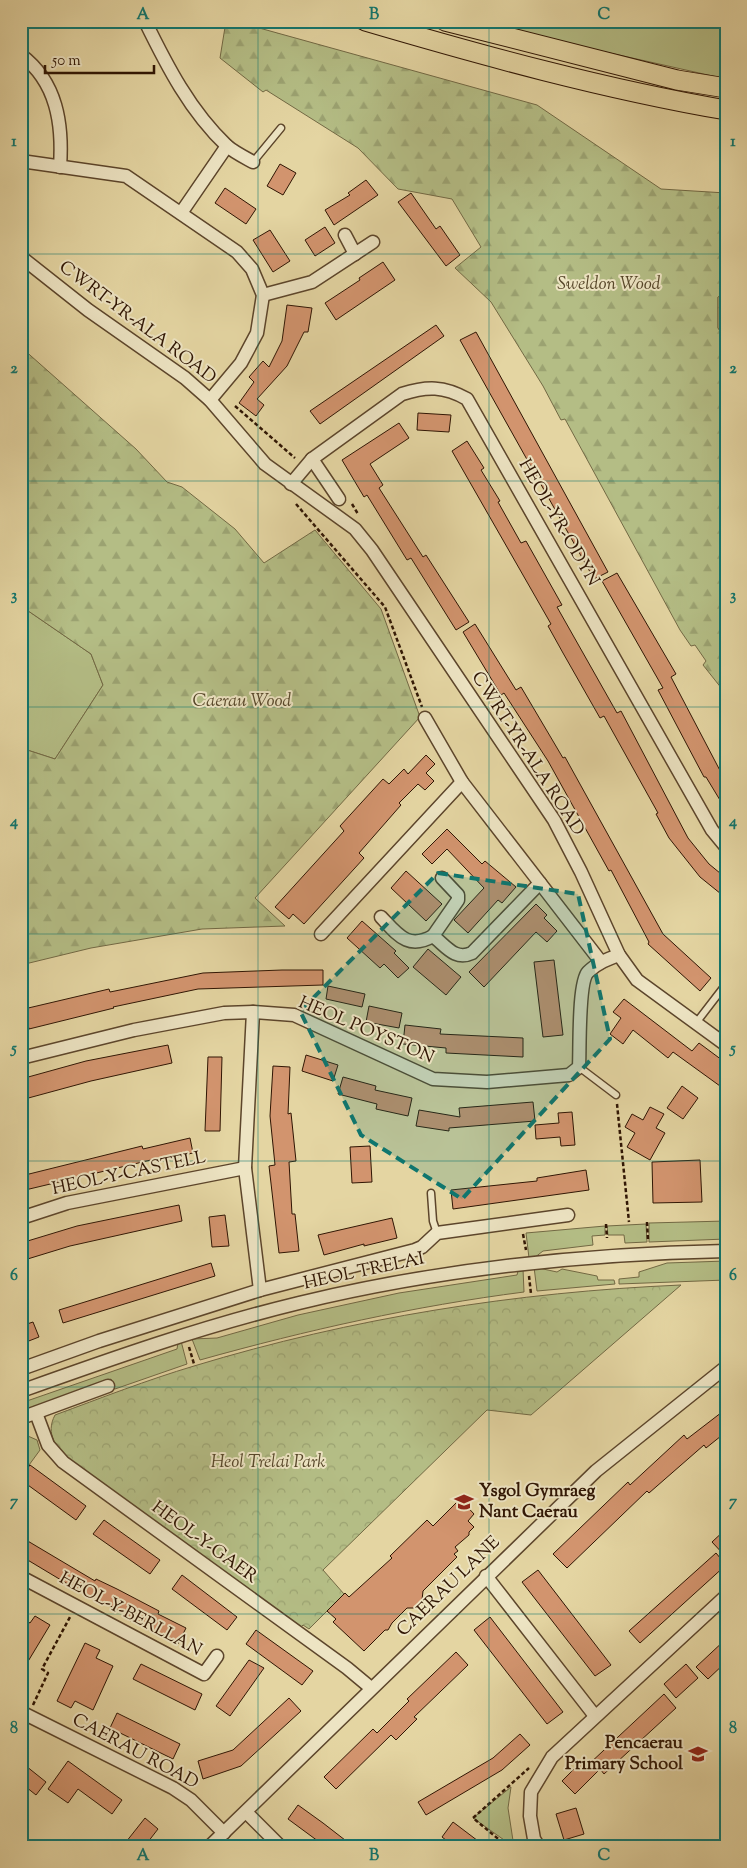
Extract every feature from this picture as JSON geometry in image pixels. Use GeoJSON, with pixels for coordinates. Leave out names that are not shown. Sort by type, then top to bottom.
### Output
{"type":"FeatureCollection","features":[{"type":"Feature","properties":{"kind":"main road"},"geometry":{"type":"LineString","coordinates":[[365,21],[474,53],[675,101],[726,110]]}},
{"type":"Feature","properties":{"kind":"main road"},"geometry":{"type":"LineString","coordinates":[[444,21],[677,80],[726,88]]}},
{"type":"Feature","properties":{"kind":"street"},"geometry":{"type":"LineString","coordinates":[[145,21],[169,71],[189,102],[228,146],[253,162]]}},
{"type":"Feature","properties":{"kind":"street"},"geometry":{"type":"LineString","coordinates":[[22,56],[37,68],[55,101],[60,128],[60,167]]}},
{"type":"Feature","properties":{"kind":"street"},"geometry":{"type":"LineString","coordinates":[[181,213],[228,146]]}},
{"type":"Feature","properties":{"kind":"street"},"geometry":{"type":"LineString","coordinates":[[21,161],[126,176],[238,252],[252,269],[263,295],[257,332],[241,363],[214,396]]}},
{"type":"Feature","properties":{"kind":"street"},"geometry":{"type":"LineString","coordinates":[[345,235],[355,254]]}},
{"type":"Feature","properties":{"kind":"street"},"geometry":{"type":"LineString","coordinates":[[263,295],[312,282],[373,242]]}},
{"type":"Feature","properties":{"kind":"street","name":"CWRT-YR-ALA ROAD"},"geometry":{"type":"LineString","coordinates":[[23,263],[185,378],[214,396],[265,464],[355,529],[372,550],[554,820],[582,872],[619,955],[637,980],[726,1044]]}},
{"type":"Feature","properties":{"kind":"street","name":"HEOL-YR-ODYN"},"geometry":{"type":"LineString","coordinates":[[291,484],[309,463],[402,394],[420,388],[435,387],[454,392],[467,399],[712,830],[726,847]]}},
{"type":"Feature","properties":{"kind":"street"},"geometry":{"type":"LineString","coordinates":[[309,463],[339,499]]}},
{"type":"Feature","properties":{"kind":"street"},"geometry":{"type":"LineString","coordinates":[[425,718],[462,782],[601,962]]}},
{"type":"Feature","properties":{"kind":"street"},"geometry":{"type":"LineString","coordinates":[[321,934],[335,910],[462,782]]}},
{"type":"Feature","properties":{"kind":"street"},"geometry":{"type":"LineString","coordinates":[[381,918],[402,939],[411,942],[425,941],[433,936],[458,900],[458,895],[442,878]]}},
{"type":"Feature","properties":{"kind":"street"},"geometry":{"type":"LineString","coordinates":[[433,936],[454,954],[466,956],[472,953],[540,882]]}},
{"type":"Feature","properties":{"kind":"street"},"geometry":{"type":"LineString","coordinates":[[579,1067],[582,992],[586,973],[601,962],[619,955]]}},
{"type":"Feature","properties":{"kind":"street"},"geometry":{"type":"LineString","coordinates":[[253,1012],[245,1168],[260,1290]]}},
{"type":"Feature","properties":{"kind":"street","name":"HEOL POYSTON"},"geometry":{"type":"LineString","coordinates":[[21,1058],[134,1030],[224,1013],[253,1012],[294,1015],[433,1079],[487,1082],[553,1078],[569,1075],[579,1067]]}},
{"type":"Feature","properties":{"kind":"street","name":"HEOL-Y-CASTELL"},"geometry":{"type":"LineString","coordinates":[[21,1218],[68,1203],[245,1168]]}},
{"type":"Feature","properties":{"kind":"street","name":"HEOL TRELAI"},"geometry":{"type":"LineString","coordinates":[[21,1368],[108,1338],[260,1290],[414,1250],[422,1246],[436,1233],[568,1215]]}},
{"type":"Feature","properties":{"kind":"street","name":"HEOL TRELAI"},"geometry":{"type":"LineString","coordinates":[[21,1391],[185,1334],[338,1294],[471,1270],[649,1253],[726,1251]]}},
{"type":"Feature","properties":{"kind":"street","name":"CAERAU LANE"},"geometry":{"type":"LineString","coordinates":[[209,1847],[486,1576],[609,1459],[726,1367]]}},
{"type":"Feature","properties":{"kind":"street"},"geometry":{"type":"LineString","coordinates":[[21,1418],[108,1386]]}},
{"type":"Feature","properties":{"kind":"street","name":"HEOL-Y-GAER"},"geometry":{"type":"LineString","coordinates":[[36,1412],[48,1445],[63,1462],[371,1688]]}},
{"type":"Feature","properties":{"kind":"street"},"geometry":{"type":"LineString","coordinates":[[486,1576],[596,1716]]}},
{"type":"Feature","properties":{"kind":"street","name":"HEOL-Y-BERLLAN"},"geometry":{"type":"LineString","coordinates":[[21,1577],[204,1674],[217,1656]]}},
{"type":"Feature","properties":{"kind":"street"},"geometry":{"type":"LineString","coordinates":[[539,1847],[534,1839],[530,1816],[532,1792],[544,1766],[726,1596]]}},
{"type":"Feature","properties":{"kind":"street","name":"CAERAU ROAD"},"geometry":{"type":"LineString","coordinates":[[25,1714],[174,1788],[191,1800],[224,1833]]}},
{"type":"Feature","properties":{"kind":"street"},"geometry":{"type":"LineString","coordinates":[[246,1812],[281,1847]]}},
{"type":"Feature","properties":{"kind":"lane"},"geometry":{"type":"LineString","coordinates":[[253,162],[281,128]]}},
{"type":"Feature","properties":{"kind":"lane"},"geometry":{"type":"LineString","coordinates":[[696,1023],[726,984]]}},
{"type":"Feature","properties":{"kind":"lane"},"geometry":{"type":"LineString","coordinates":[[579,1067],[616,1095]]}},
{"type":"Feature","properties":{"kind":"lane"},"geometry":{"type":"LineString","coordinates":[[431,1193],[436,1233]]}},
{"type":"Feature","properties":{"kind":"path"},"geometry":{"type":"LineString","coordinates":[[214,396],[309,463]]}},
{"type":"Feature","properties":{"kind":"path"},"geometry":{"type":"LineString","coordinates":[[291,484],[292,500],[384,607],[420,698],[425,718]]}},
{"type":"Feature","properties":{"kind":"path"},"geometry":{"type":"LineString","coordinates":[[616,1095],[629,1222]]}},
{"type":"Feature","properties":{"kind":"path"},"geometry":{"type":"LineString","coordinates":[[647,1222],[649,1253]]}},
{"type":"Feature","properties":{"kind":"path"},"geometry":{"type":"LineString","coordinates":[[606,1224],[607,1238]]}},
{"type":"Feature","properties":{"kind":"path"},"geometry":{"type":"LineString","coordinates":[[25,1714],[48,1673],[42,1669],[75,1606]]}},
{"type":"Feature","properties":{"kind":"path"},"geometry":{"type":"LineString","coordinates":[[508,1847],[473,1818],[531,1766],[544,1766]]}},
{"type":"Feature","properties":{"kind":"highlighted area"},"geometry":{"type":"Polygon","coordinates":[[[438,873],[578,894],[610,1039],[462,1199],[361,1135],[300,1011],[438,873]]]}},
{"type":"Feature","properties":{"kind":"green space","name":"Sweldon Wood"},"geometry":{"type":"Polygon","coordinates":[[[226,21],[234,21],[537,105],[661,189],[726,193],[726,292],[718,297],[718,328],[726,339],[726,694],[703,665],[706,661],[695,645],[691,646],[680,630],[565,419],[561,420],[543,386],[491,302],[455,268],[481,247],[452,199],[398,189],[358,148],[266,90],[263,92],[220,58],[226,21]]]}},
{"type":"Feature","properties":{"kind":"green space"},"geometry":{"type":"Polygon","coordinates":[[[484,21],[726,21],[726,79],[543,38],[484,21]]]}},
{"type":"Feature","properties":{"kind":"green space"},"geometry":{"type":"Polygon","coordinates":[[[726,292],[726,339],[718,328],[718,297],[726,292]]]}},
{"type":"Feature","properties":{"kind":"green space","name":"Caerau Wood"},"geometry":{"type":"Polygon","coordinates":[[[22,348],[136,449],[167,482],[182,487],[235,529],[264,563],[315,530],[381,609],[420,717],[255,898],[285,926],[202,929],[91,948],[21,965],[21,748],[55,759],[103,685],[91,654],[21,606],[22,348]]]}},
{"type":"Feature","properties":{"kind":"green space"},"geometry":{"type":"Polygon","coordinates":[[[21,606],[91,654],[103,685],[55,759],[21,748],[21,606]]]}},
{"type":"Feature","properties":{"kind":"green space"},"geometry":{"type":"Polygon","coordinates":[[[726,1221],[726,1239],[649,1242],[649,1223],[726,1221]]]}},
{"type":"Feature","properties":{"kind":"green space"},"geometry":{"type":"Polygon","coordinates":[[[646,1224],[647,1242],[625,1243],[624,1235],[608,1235],[607,1226],[646,1224]]]}},
{"type":"Feature","properties":{"kind":"green space"},"geometry":{"type":"Polygon","coordinates":[[[605,1226],[605,1235],[592,1236],[593,1245],[543,1251],[534,1258],[529,1258],[526,1233],[605,1226]]]}},
{"type":"Feature","properties":{"kind":"green space"},"geometry":{"type":"Polygon","coordinates":[[[726,1261],[726,1280],[619,1284],[619,1279],[639,1277],[639,1272],[667,1263],[726,1261]]]}},
{"type":"Feature","properties":{"kind":"green space"},"geometry":{"type":"Polygon","coordinates":[[[534,1267],[557,1272],[562,1269],[597,1276],[598,1280],[614,1280],[615,1284],[537,1291],[534,1267]]]}},
{"type":"Feature","properties":{"kind":"green space"},"geometry":{"type":"Polygon","coordinates":[[[523,1269],[524,1292],[442,1304],[361,1320],[200,1360],[192,1339],[217,1338],[298,1315],[399,1293],[517,1275],[518,1271],[523,1269]]]}},
{"type":"Feature","properties":{"kind":"green space","name":"Heol Trelai Park"},"geometry":{"type":"Polygon","coordinates":[[[681,1285],[531,1415],[487,1410],[323,1570],[344,1594],[309,1629],[303,1625],[301,1627],[71,1461],[57,1446],[52,1434],[51,1428],[55,1415],[176,1371],[314,1334],[374,1321],[496,1301],[558,1294],[681,1285]]]}},
{"type":"Feature","properties":{"kind":"green space"},"geometry":{"type":"Polygon","coordinates":[[[181,1341],[187,1364],[115,1389],[111,1379],[21,1412],[21,1403],[177,1349],[178,1343],[181,1341]]]}},
{"type":"Feature","properties":{"kind":"green space"},"geometry":{"type":"Polygon","coordinates":[[[21,1433],[37,1440],[40,1450],[21,1476],[21,1433]]]}},
{"type":"Feature","properties":{"kind":"green space"},"geometry":{"type":"Polygon","coordinates":[[[511,1787],[508,1808],[514,1847],[473,1818],[511,1787]]]}},
{"type":"Feature","properties":{"kind":"building"},"geometry":{"type":"Polygon","coordinates":[[[280,164],[296,173],[283,195],[267,186],[280,164]]]}},
{"type":"Feature","properties":{"kind":"building"},"geometry":{"type":"Polygon","coordinates":[[[366,180],[378,195],[334,225],[325,210],[350,195],[348,193],[366,180]]]}},
{"type":"Feature","properties":{"kind":"building"},"geometry":{"type":"Polygon","coordinates":[[[225,188],[256,209],[246,224],[215,203],[225,188]]]}},
{"type":"Feature","properties":{"kind":"building"},"geometry":{"type":"Polygon","coordinates":[[[411,193],[436,229],[440,226],[460,255],[446,266],[398,202],[411,193]]]}},
{"type":"Feature","properties":{"kind":"building"},"geometry":{"type":"Polygon","coordinates":[[[325,227],[335,243],[315,256],[305,240],[325,227]]]}},
{"type":"Feature","properties":{"kind":"building"},"geometry":{"type":"Polygon","coordinates":[[[270,230],[290,261],[273,272],[253,240],[270,230]]]}},
{"type":"Feature","properties":{"kind":"building"},"geometry":{"type":"Polygon","coordinates":[[[383,262],[395,280],[336,320],[325,303],[383,262]]]}},
{"type":"Feature","properties":{"kind":"building"},"geometry":{"type":"Polygon","coordinates":[[[287,305],[312,308],[308,332],[304,332],[287,366],[257,399],[264,405],[256,416],[239,403],[254,382],[249,377],[263,361],[269,367],[282,341],[287,305]]]}},
{"type":"Feature","properties":{"kind":"building"},"geometry":{"type":"Polygon","coordinates":[[[436,325],[444,336],[320,424],[310,411],[436,325]]]}},
{"type":"Feature","properties":{"kind":"building"},"geometry":{"type":"Polygon","coordinates":[[[476,332],[608,572],[594,579],[460,340],[476,332]]]}},
{"type":"Feature","properties":{"kind":"building"},"geometry":{"type":"Polygon","coordinates":[[[418,413],[451,415],[449,432],[417,430],[418,413]]]}},
{"type":"Feature","properties":{"kind":"building"},"geometry":{"type":"Polygon","coordinates":[[[399,423],[409,438],[370,464],[383,485],[379,488],[423,557],[426,555],[469,622],[456,630],[411,558],[407,560],[367,495],[364,497],[342,460],[399,423]]]}},
{"type":"Feature","properties":{"kind":"building"},"geometry":{"type":"Polygon","coordinates":[[[467,441],[484,468],[481,470],[500,501],[498,502],[521,543],[526,541],[562,605],[557,607],[617,713],[621,711],[688,838],[709,864],[726,878],[726,898],[700,877],[669,838],[656,814],[658,813],[604,716],[600,718],[563,653],[548,626],[551,624],[452,451],[467,441]]]}},
{"type":"Feature","properties":{"kind":"building"},"geometry":{"type":"Polygon","coordinates":[[[617,573],[676,674],[671,677],[726,782],[726,810],[706,777],[704,777],[658,690],[663,688],[602,581],[617,573]]]}},
{"type":"Feature","properties":{"kind":"building"},"geometry":{"type":"Polygon","coordinates":[[[475,624],[516,690],[521,687],[563,758],[565,757],[663,934],[711,978],[700,991],[648,944],[649,942],[611,870],[609,871],[548,761],[504,693],[501,695],[463,632],[475,624]]]}},
{"type":"Feature","properties":{"kind":"building"},"geometry":{"type":"Polygon","coordinates":[[[426,755],[435,764],[426,773],[434,781],[425,790],[418,784],[399,803],[401,805],[359,853],[364,858],[304,924],[293,914],[289,919],[275,907],[344,831],[340,826],[383,779],[389,784],[404,769],[408,774],[426,755]]]}},
{"type":"Feature","properties":{"kind":"building"},"geometry":{"type":"Polygon","coordinates":[[[447,829],[482,864],[485,861],[516,887],[502,903],[498,900],[468,933],[454,920],[484,888],[447,849],[432,864],[422,854],[447,829]]]}},
{"type":"Feature","properties":{"kind":"building"},"geometry":{"type":"Polygon","coordinates":[[[406,871],[442,904],[426,921],[391,888],[406,871]]]}},
{"type":"Feature","properties":{"kind":"building"},"geometry":{"type":"Polygon","coordinates":[[[536,904],[547,915],[544,918],[557,931],[547,942],[536,932],[484,987],[469,972],[536,904]]]}},
{"type":"Feature","properties":{"kind":"building"},"geometry":{"type":"Polygon","coordinates":[[[362,921],[396,951],[394,953],[409,968],[398,978],[384,964],[380,968],[347,938],[362,921]]]}},
{"type":"Feature","properties":{"kind":"building"},"geometry":{"type":"Polygon","coordinates":[[[428,949],[461,977],[446,995],[413,967],[428,949]]]}},
{"type":"Feature","properties":{"kind":"building"},"geometry":{"type":"Polygon","coordinates":[[[554,960],[563,1035],[543,1037],[534,962],[554,960]]]}},
{"type":"Feature","properties":{"kind":"building"},"geometry":{"type":"Polygon","coordinates":[[[323,970],[323,985],[198,989],[113,1007],[29,1029],[24,1009],[109,989],[110,992],[203,973],[323,970]]]}},
{"type":"Feature","properties":{"kind":"building"},"geometry":{"type":"Polygon","coordinates":[[[328,986],[365,994],[362,1007],[326,999],[328,986]]]}},
{"type":"Feature","properties":{"kind":"building"},"geometry":{"type":"Polygon","coordinates":[[[624,999],[692,1051],[699,1043],[726,1063],[726,1078],[720,1086],[673,1052],[668,1058],[633,1030],[623,1044],[610,1034],[621,1018],[613,1012],[624,999]]]}},
{"type":"Feature","properties":{"kind":"building"},"geometry":{"type":"Polygon","coordinates":[[[369,1006],[402,1013],[399,1028],[366,1022],[369,1006]]]}},
{"type":"Feature","properties":{"kind":"building"},"geometry":{"type":"Polygon","coordinates":[[[405,1025],[441,1029],[440,1034],[523,1038],[523,1057],[446,1053],[446,1048],[403,1044],[405,1025]]]}},
{"type":"Feature","properties":{"kind":"building"},"geometry":{"type":"Polygon","coordinates":[[[168,1045],[172,1063],[91,1081],[21,1100],[21,1079],[86,1061],[168,1045]]]}},
{"type":"Feature","properties":{"kind":"building"},"geometry":{"type":"Polygon","coordinates":[[[306,1055],[338,1065],[333,1081],[302,1071],[306,1055]]]}},
{"type":"Feature","properties":{"kind":"building"},"geometry":{"type":"Polygon","coordinates":[[[208,1057],[222,1057],[220,1131],[205,1131],[208,1057]]]}},
{"type":"Feature","properties":{"kind":"building"},"geometry":{"type":"Polygon","coordinates":[[[273,1066],[290,1067],[288,1114],[291,1113],[296,1161],[289,1162],[292,1214],[295,1214],[299,1251],[279,1253],[269,1166],[275,1165],[270,1116],[273,1066]]]}},
{"type":"Feature","properties":{"kind":"building"},"geometry":{"type":"Polygon","coordinates":[[[343,1077],[376,1086],[375,1090],[412,1098],[408,1116],[376,1109],[377,1104],[338,1094],[343,1077]]]}},
{"type":"Feature","properties":{"kind":"building"},"geometry":{"type":"Polygon","coordinates":[[[682,1086],[698,1098],[683,1119],[667,1108],[682,1086]]]}},
{"type":"Feature","properties":{"kind":"building"},"geometry":{"type":"Polygon","coordinates":[[[533,1102],[535,1121],[449,1128],[449,1131],[416,1126],[419,1110],[460,1117],[459,1108],[533,1102]]]}},
{"type":"Feature","properties":{"kind":"building"},"geometry":{"type":"Polygon","coordinates":[[[650,1107],[664,1114],[656,1128],[665,1133],[650,1160],[627,1147],[635,1133],[625,1127],[632,1114],[643,1120],[650,1107]]]}},
{"type":"Feature","properties":{"kind":"building"},"geometry":{"type":"Polygon","coordinates":[[[572,1112],[575,1145],[561,1146],[560,1137],[536,1139],[535,1125],[559,1123],[558,1113],[572,1112]]]}},
{"type":"Feature","properties":{"kind":"building"},"geometry":{"type":"Polygon","coordinates":[[[190,1138],[193,1153],[155,1161],[155,1159],[21,1191],[21,1176],[142,1146],[143,1149],[190,1138]]]}},
{"type":"Feature","properties":{"kind":"building"},"geometry":{"type":"Polygon","coordinates":[[[370,1146],[372,1182],[352,1183],[350,1147],[370,1146]]]}},
{"type":"Feature","properties":{"kind":"building"},"geometry":{"type":"Polygon","coordinates":[[[700,1160],[702,1202],[653,1203],[652,1162],[700,1160]]]}},
{"type":"Feature","properties":{"kind":"building"},"geometry":{"type":"Polygon","coordinates":[[[586,1170],[589,1190],[453,1209],[451,1190],[537,1181],[537,1178],[586,1170]]]}},
{"type":"Feature","properties":{"kind":"building"},"geometry":{"type":"Polygon","coordinates":[[[179,1205],[182,1221],[70,1246],[21,1261],[21,1243],[77,1226],[179,1205]]]}},
{"type":"Feature","properties":{"kind":"building"},"geometry":{"type":"Polygon","coordinates":[[[225,1215],[229,1246],[212,1247],[209,1217],[225,1215]]]}},
{"type":"Feature","properties":{"kind":"building"},"geometry":{"type":"Polygon","coordinates":[[[392,1218],[397,1238],[364,1246],[364,1244],[324,1255],[318,1235],[392,1218]]]}},
{"type":"Feature","properties":{"kind":"building"},"geometry":{"type":"Polygon","coordinates":[[[211,1263],[215,1276],[63,1323],[59,1310],[211,1263]]]}},
{"type":"Feature","properties":{"kind":"building"},"geometry":{"type":"Polygon","coordinates":[[[33,1322],[39,1337],[21,1344],[21,1326],[33,1322]]]}},
{"type":"Feature","properties":{"kind":"building"},"geometry":{"type":"Polygon","coordinates":[[[726,1409],[726,1432],[706,1448],[704,1445],[649,1493],[647,1491],[567,1568],[553,1554],[628,1482],[630,1485],[684,1435],[687,1439],[726,1409]]]}},
{"type":"Feature","properties":{"kind":"building"},"geometry":{"type":"Polygon","coordinates":[[[30,1465],[86,1506],[76,1520],[21,1480],[21,1476],[30,1465]]]}},
{"type":"Feature","properties":{"kind":"building"},"geometry":{"type":"Polygon","coordinates":[[[460,1499],[474,1514],[468,1521],[474,1527],[469,1532],[469,1535],[455,1547],[458,1551],[454,1554],[457,1557],[423,1591],[422,1600],[414,1608],[407,1608],[392,1623],[388,1630],[385,1630],[364,1651],[333,1622],[336,1619],[327,1611],[345,1593],[349,1597],[392,1558],[390,1556],[427,1520],[433,1526],[460,1499]]]}},
{"type":"Feature","properties":{"kind":"building"},"geometry":{"type":"Polygon","coordinates":[[[104,1520],[160,1560],[150,1574],[93,1534],[104,1520]]]}},
{"type":"Feature","properties":{"kind":"building"},"geometry":{"type":"Polygon","coordinates":[[[726,1529],[726,1557],[712,1542],[726,1529]]]}},
{"type":"Feature","properties":{"kind":"building"},"geometry":{"type":"Polygon","coordinates":[[[21,1537],[95,1581],[96,1579],[117,1589],[159,1611],[158,1614],[186,1628],[178,1644],[125,1618],[127,1614],[81,1592],[21,1556],[21,1537]]]}},
{"type":"Feature","properties":{"kind":"building"},"geometry":{"type":"Polygon","coordinates":[[[716,1553],[726,1565],[640,1643],[629,1631],[716,1553]]]}},
{"type":"Feature","properties":{"kind":"building"},"geometry":{"type":"Polygon","coordinates":[[[538,1570],[611,1665],[595,1676],[522,1582],[538,1570]]]}},
{"type":"Feature","properties":{"kind":"building"},"geometry":{"type":"Polygon","coordinates":[[[182,1575],[237,1617],[227,1630],[172,1589],[182,1575]]]}},
{"type":"Feature","properties":{"kind":"building"},"geometry":{"type":"Polygon","coordinates":[[[35,1616],[50,1625],[21,1673],[21,1618],[30,1623],[35,1616]]]}},
{"type":"Feature","properties":{"kind":"building"},"geometry":{"type":"Polygon","coordinates":[[[490,1617],[563,1712],[547,1724],[474,1630],[490,1617]]]}},
{"type":"Feature","properties":{"kind":"building"},"geometry":{"type":"Polygon","coordinates":[[[256,1630],[313,1671],[302,1685],[246,1644],[256,1630]]]}},
{"type":"Feature","properties":{"kind":"building"},"geometry":{"type":"Polygon","coordinates":[[[726,1639],[726,1662],[708,1679],[696,1667],[726,1639]]]}},
{"type":"Feature","properties":{"kind":"building"},"geometry":{"type":"Polygon","coordinates":[[[85,1643],[100,1650],[96,1658],[113,1666],[93,1710],[75,1701],[71,1708],[57,1701],[85,1643]]]}},
{"type":"Feature","properties":{"kind":"building"},"geometry":{"type":"Polygon","coordinates":[[[456,1652],[468,1665],[414,1717],[417,1719],[396,1740],[391,1735],[336,1789],[324,1777],[373,1729],[377,1733],[409,1701],[407,1699],[456,1652]]]}},
{"type":"Feature","properties":{"kind":"building"},"geometry":{"type":"Polygon","coordinates":[[[249,1660],[264,1668],[230,1716],[216,1706],[249,1660]]]}},
{"type":"Feature","properties":{"kind":"building"},"geometry":{"type":"Polygon","coordinates":[[[141,1664],[202,1694],[195,1710],[133,1679],[141,1664]]]}},
{"type":"Feature","properties":{"kind":"building"},"geometry":{"type":"Polygon","coordinates":[[[686,1664],[698,1678],[676,1698],[664,1684],[686,1664]]]}},
{"type":"Feature","properties":{"kind":"building"},"geometry":{"type":"Polygon","coordinates":[[[664,1694],[676,1708],[604,1774],[600,1769],[575,1794],[562,1781],[583,1760],[588,1765],[664,1694]]]}},
{"type":"Feature","properties":{"kind":"building"},"geometry":{"type":"Polygon","coordinates":[[[289,1698],[301,1711],[241,1766],[203,1779],[198,1761],[233,1750],[289,1698]]]}},
{"type":"Feature","properties":{"kind":"building"},"geometry":{"type":"Polygon","coordinates":[[[117,1713],[180,1744],[173,1759],[110,1728],[117,1713]]]}},
{"type":"Feature","properties":{"kind":"building"},"geometry":{"type":"Polygon","coordinates":[[[520,1734],[530,1745],[502,1770],[426,1815],[418,1802],[493,1758],[520,1734]]]}},
{"type":"Feature","properties":{"kind":"building"},"geometry":{"type":"Polygon","coordinates":[[[68,1761],[122,1800],[112,1814],[78,1789],[68,1803],[48,1789],[68,1761]]]}},
{"type":"Feature","properties":{"kind":"building"},"geometry":{"type":"Polygon","coordinates":[[[21,1762],[46,1782],[36,1795],[21,1783],[21,1762]]]}},
{"type":"Feature","properties":{"kind":"building"},"geometry":{"type":"Polygon","coordinates":[[[298,1805],[354,1847],[326,1847],[288,1819],[298,1805]]]}},
{"type":"Feature","properties":{"kind":"building"},"geometry":{"type":"Polygon","coordinates":[[[576,1808],[584,1834],[564,1840],[556,1814],[576,1808]]]}},
{"type":"Feature","properties":{"kind":"building"},"geometry":{"type":"Polygon","coordinates":[[[145,1818],[158,1829],[144,1847],[122,1847],[145,1818]]]}},
{"type":"Feature","properties":{"kind":"building"},"geometry":{"type":"Polygon","coordinates":[[[453,1822],[486,1847],[455,1847],[442,1837],[453,1822]]]}},
{"type":"Feature","properties":{"kind":"place","name":"Ysgol Gymraeg Nant Caerau"},"geometry":{"type":"Point","coordinates":[464,1502]}},
{"type":"Feature","properties":{"kind":"place","name":"Pencaerau Primary School"},"geometry":{"type":"Point","coordinates":[698,1754]}}]}
